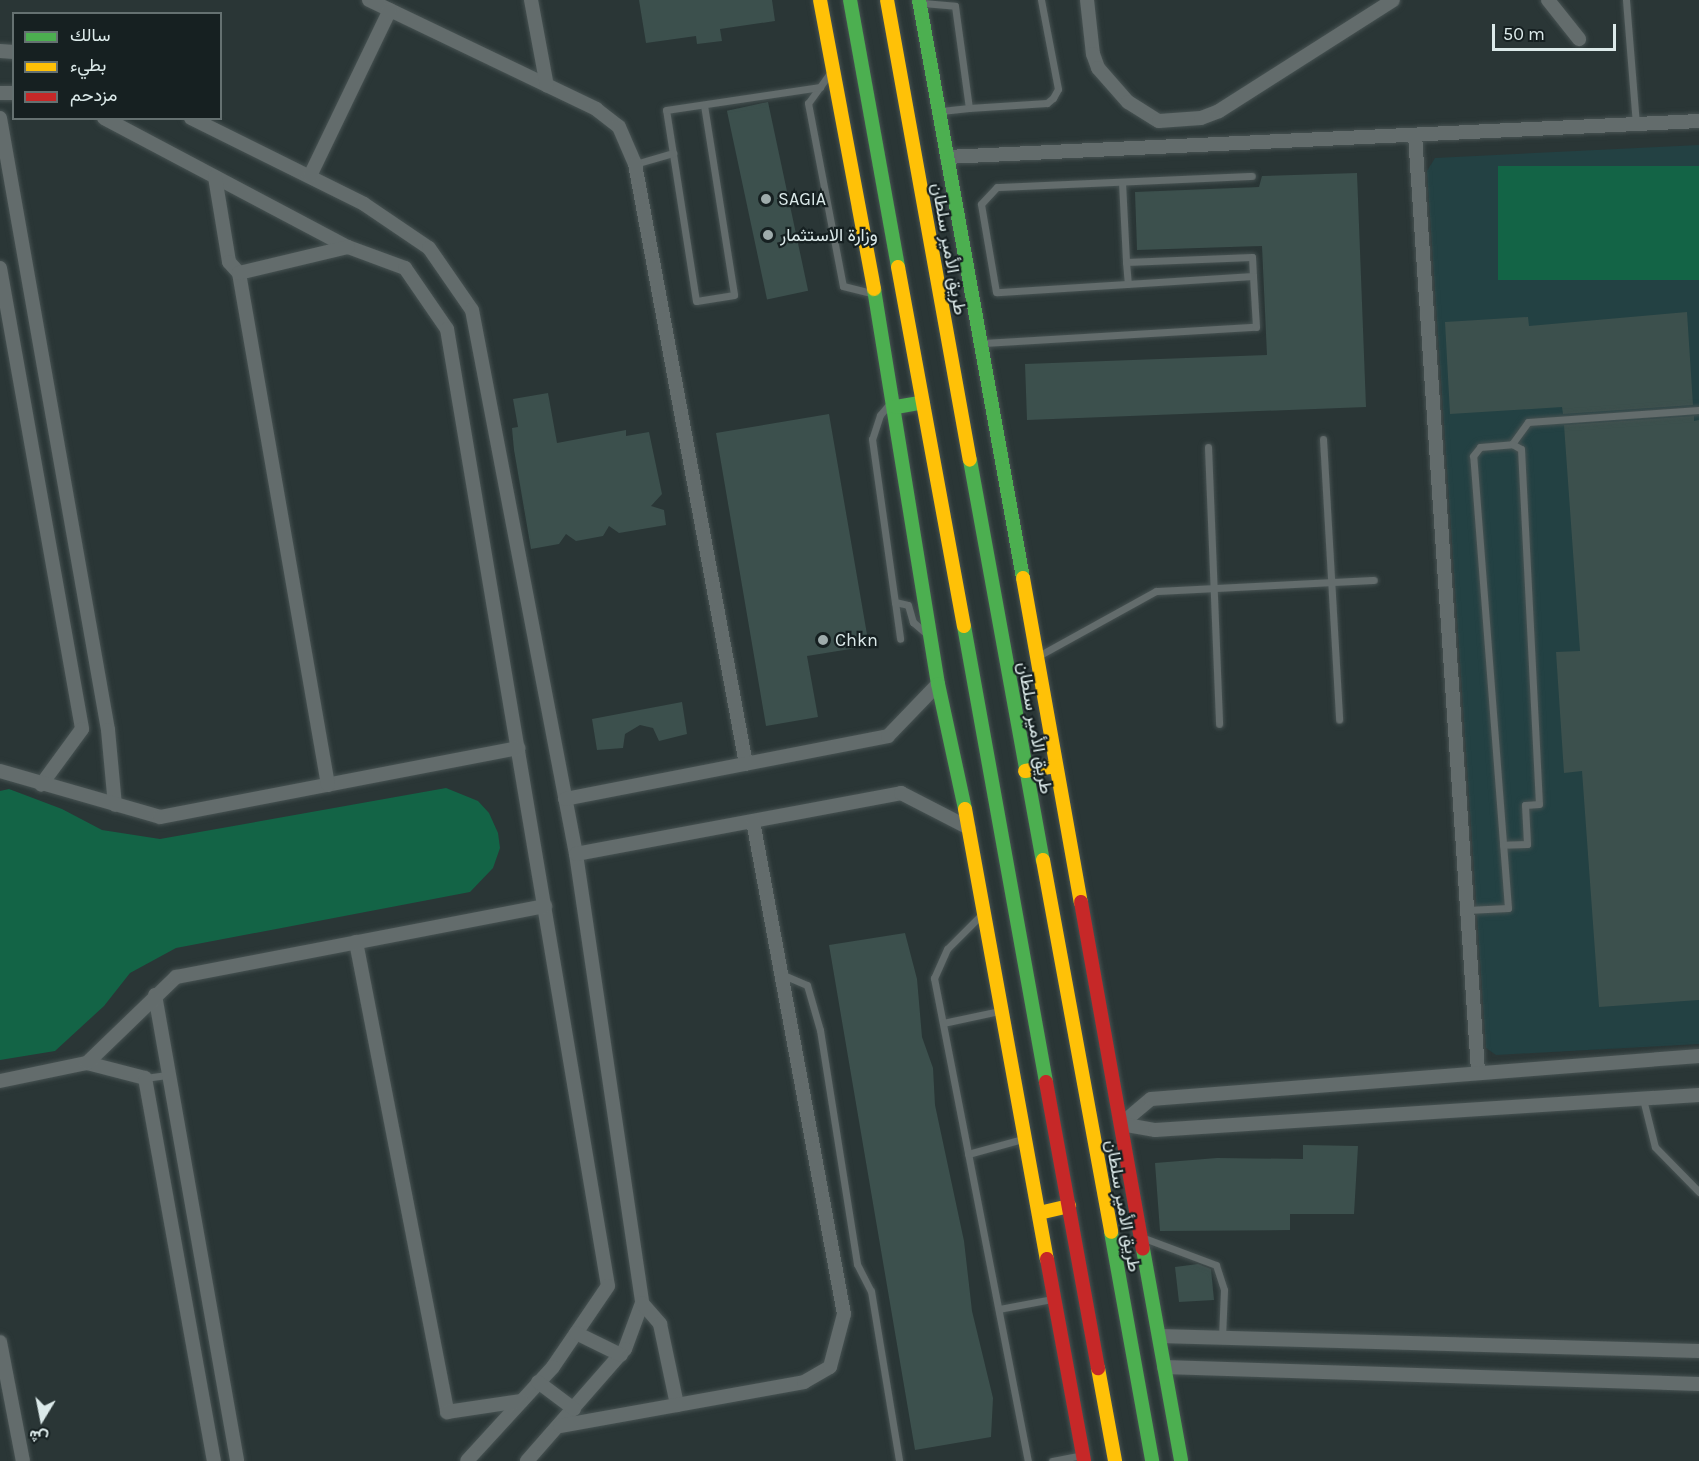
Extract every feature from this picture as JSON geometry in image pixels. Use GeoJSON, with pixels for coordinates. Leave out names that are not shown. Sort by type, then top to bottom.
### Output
{"type":"FeatureCollection","features":[{"type":"Feature","properties":{"kind":"main road"},"geometry":{"type":"LineString","coordinates":[[820,0],[895,402],[938,684],[969,828],[1084,1458]]}},
{"type":"Feature","properties":{"kind":"main road"},"geometry":{"type":"LineString","coordinates":[[850,0],[1115,1461]]}},
{"type":"Feature","properties":{"kind":"main road","name":"طريق الأمير سلطان"},"geometry":{"type":"LineString","coordinates":[[887,0],[1025,771],[1152,1461]]}},
{"type":"Feature","properties":{"kind":"main road"},"geometry":{"type":"LineString","coordinates":[[919,1],[1181,1461]]}},
{"type":"Feature","properties":{"kind":"main road"},"geometry":{"type":"LineString","coordinates":[[895,402],[923,402]]}},
{"type":"Feature","properties":{"kind":"main road"},"geometry":{"type":"LineString","coordinates":[[1025,771],[1056,766]]}},
{"type":"Feature","properties":{"kind":"main road"},"geometry":{"type":"LineString","coordinates":[[1039,1212],[1069,1206]]}},
{"type":"Feature","properties":{"kind":"street"},"geometry":{"type":"LineString","coordinates":[[369,0],[596,109],[619,127],[635,164],[746,764]]}},
{"type":"Feature","properties":{"kind":"street"},"geometry":{"type":"LineString","coordinates":[[531,0],[548,86]]}},
{"type":"Feature","properties":{"kind":"street"},"geometry":{"type":"LineString","coordinates":[[1087,0],[1093,54],[1098,68],[1128,102],[1159,121],[1201,117],[1219,111],[1393,0]]}},
{"type":"Feature","properties":{"kind":"street"},"geometry":{"type":"LineString","coordinates":[[1548,0],[1579,39]]}},
{"type":"Feature","properties":{"kind":"street"},"geometry":{"type":"LineString","coordinates":[[310,176],[390,10]]}},
{"type":"Feature","properties":{"kind":"street"},"geometry":{"type":"LineString","coordinates":[[0,118],[108,730],[115,805]]}},
{"type":"Feature","properties":{"kind":"street"},"geometry":{"type":"LineString","coordinates":[[108,120],[348,248],[405,268],[447,329],[608,1286],[576,1333],[538,1382],[467,1461]]}},
{"type":"Feature","properties":{"kind":"street"},"geometry":{"type":"LineString","coordinates":[[195,120],[364,204],[429,248],[472,310],[576,854],[642,1303],[621,1355],[527,1461]]}},
{"type":"Feature","properties":{"kind":"street"},"geometry":{"type":"LineString","coordinates":[[947,158],[1699,121]]}},
{"type":"Feature","properties":{"kind":"street"},"geometry":{"type":"LineString","coordinates":[[1415,135],[1478,1071]]}},
{"type":"Feature","properties":{"kind":"street"},"geometry":{"type":"LineString","coordinates":[[214,177],[229,262],[239,273],[328,785]]}},
{"type":"Feature","properties":{"kind":"street"},"geometry":{"type":"LineString","coordinates":[[239,273],[348,248]]}},
{"type":"Feature","properties":{"kind":"street"},"geometry":{"type":"LineString","coordinates":[[0,268],[82,729],[41,785]]}},
{"type":"Feature","properties":{"kind":"street"},"geometry":{"type":"LineString","coordinates":[[566,799],[888,736],[938,684]]}},
{"type":"Feature","properties":{"kind":"street"},"geometry":{"type":"LineString","coordinates":[[82,729],[108,730]]}},
{"type":"Feature","properties":{"kind":"street"},"geometry":{"type":"LineString","coordinates":[[0,771],[41,785],[160,817],[518,748]]}},
{"type":"Feature","properties":{"kind":"street"},"geometry":{"type":"LineString","coordinates":[[576,854],[901,793],[969,828]]}},
{"type":"Feature","properties":{"kind":"street"},"geometry":{"type":"LineString","coordinates":[[560,1426],[804,1382],[830,1367],[844,1314],[753,821]]}},
{"type":"Feature","properties":{"kind":"street"},"geometry":{"type":"LineString","coordinates":[[87,1063],[154,995],[176,977],[545,906]]}},
{"type":"Feature","properties":{"kind":"street"},"geometry":{"type":"LineString","coordinates":[[356,942],[447,1412],[521,1401]]}},
{"type":"Feature","properties":{"kind":"street"},"geometry":{"type":"LineString","coordinates":[[154,995],[237,1461]]}},
{"type":"Feature","properties":{"kind":"street"},"geometry":{"type":"LineString","coordinates":[[1121,1124],[1151,1099],[1478,1071],[1699,1056]]}},
{"type":"Feature","properties":{"kind":"street"},"geometry":{"type":"LineString","coordinates":[[0,1081],[87,1063],[145,1078],[214,1461]]}},
{"type":"Feature","properties":{"kind":"street"},"geometry":{"type":"LineString","coordinates":[[1121,1124],[1155,1130],[1699,1095]]}},
{"type":"Feature","properties":{"kind":"street"},"geometry":{"type":"LineString","coordinates":[[642,1303],[660,1324],[677,1405]]}},
{"type":"Feature","properties":{"kind":"street"},"geometry":{"type":"LineString","coordinates":[[576,1333],[621,1355]]}},
{"type":"Feature","properties":{"kind":"street"},"geometry":{"type":"LineString","coordinates":[[1159,1336],[1699,1351]]}},
{"type":"Feature","properties":{"kind":"street"},"geometry":{"type":"LineString","coordinates":[[0,1342],[23,1461]]}},
{"type":"Feature","properties":{"kind":"street"},"geometry":{"type":"LineString","coordinates":[[1164,1367],[1699,1384]]}},
{"type":"Feature","properties":{"kind":"street"},"geometry":{"type":"LineString","coordinates":[[538,1382],[574,1409]]}},
{"type":"Feature","properties":{"kind":"lane"},"geometry":{"type":"LineString","coordinates":[[939,111],[1047,103],[1053,98],[1058,89],[1041,0]]}},
{"type":"Feature","properties":{"kind":"lane"},"geometry":{"type":"LineString","coordinates":[[1626,0],[1636,124]]}},
{"type":"Feature","properties":{"kind":"lane"},"geometry":{"type":"LineString","coordinates":[[919,1],[956,3],[969,108]]}},
{"type":"Feature","properties":{"kind":"lane"},"geometry":{"type":"LineString","coordinates":[[833,69],[808,103],[843,286],[875,293]]}},
{"type":"Feature","properties":{"kind":"lane"},"geometry":{"type":"LineString","coordinates":[[704,105],[734,295],[696,301],[666,110],[820,87]]}},
{"type":"Feature","properties":{"kind":"lane"},"geometry":{"type":"LineString","coordinates":[[635,164],[673,153]]}},
{"type":"Feature","properties":{"kind":"lane"},"geometry":{"type":"LineString","coordinates":[[1252,176],[997,187],[981,204],[996,292],[1253,276]]}},
{"type":"Feature","properties":{"kind":"lane"},"geometry":{"type":"LineString","coordinates":[[1122,182],[1128,284]]}},
{"type":"Feature","properties":{"kind":"lane"},"geometry":{"type":"LineString","coordinates":[[980,343],[1256,327],[1252,257],[1126,262]]}},
{"type":"Feature","properties":{"kind":"lane"},"geometry":{"type":"LineString","coordinates":[[895,402],[880,415],[872,439],[900,639]]}},
{"type":"Feature","properties":{"kind":"lane"},"geometry":{"type":"LineString","coordinates":[[1512,444],[1528,422],[1699,410]]}},
{"type":"Feature","properties":{"kind":"lane"},"geometry":{"type":"LineString","coordinates":[[1323,439],[1339,720]]}},
{"type":"Feature","properties":{"kind":"lane"},"geometry":{"type":"LineString","coordinates":[[1467,910],[1508,908],[1503,845],[1473,456],[1480,447],[1512,444],[1521,449],[1539,804],[1525,805],[1527,844],[1503,845]]}},
{"type":"Feature","properties":{"kind":"lane"},"geometry":{"type":"LineString","coordinates":[[1208,447],[1219,724]]}},
{"type":"Feature","properties":{"kind":"lane"},"geometry":{"type":"LineString","coordinates":[[1036,656],[1156,591],[1374,580]]}},
{"type":"Feature","properties":{"kind":"lane"},"geometry":{"type":"LineString","coordinates":[[895,602],[908,605],[913,622],[931,636]]}},
{"type":"Feature","properties":{"kind":"lane"},"geometry":{"type":"LineString","coordinates":[[984,912],[947,949],[934,978],[1028,1461]]}},
{"type":"Feature","properties":{"kind":"lane"},"geometry":{"type":"LineString","coordinates":[[782,974],[807,985],[820,1030],[856,1264],[871,1291],[899,1461]]}},
{"type":"Feature","properties":{"kind":"lane"},"geometry":{"type":"LineString","coordinates":[[943,1023],[1002,1010]]}},
{"type":"Feature","properties":{"kind":"lane"},"geometry":{"type":"LineString","coordinates":[[145,1078],[167,1075]]}},
{"type":"Feature","properties":{"kind":"lane"},"geometry":{"type":"LineString","coordinates":[[1643,1099],[1655,1147],[1699,1192]]}},
{"type":"Feature","properties":{"kind":"lane"},"geometry":{"type":"LineString","coordinates":[[968,1154],[1025,1139]]}},
{"type":"Feature","properties":{"kind":"lane"},"geometry":{"type":"LineString","coordinates":[[1141,1237],[1216,1265],[1224,1290],[1222,1338]]}},
{"type":"Feature","properties":{"kind":"lane"},"geometry":{"type":"LineString","coordinates":[[999,1309],[1054,1298]]}},
{"type":"Feature","properties":{"kind":"lane"},"geometry":{"type":"LineString","coordinates":[[1052,1461],[1084,1458]]}},
{"type":"Feature","properties":{"kind":"shaded area"},"geometry":{"type":"Polygon","coordinates":[[[1699,145],[1699,1044],[1496,1055],[1486,1048],[1427,171],[1435,158],[1699,145]]]}},
{"type":"Feature","properties":{"kind":"green space"},"geometry":{"type":"Polygon","coordinates":[[[1498,166],[1699,166],[1699,280],[1498,280],[1498,166]]]}},
{"type":"Feature","properties":{"kind":"green space"},"geometry":{"type":"Polygon","coordinates":[[[446,788],[478,801],[489,813],[498,833],[500,848],[493,868],[470,892],[176,948],[130,973],[104,1006],[55,1051],[0,1060],[0,791],[9,789],[62,809],[102,830],[160,839],[446,788]]]}},
{"type":"Feature","properties":{"kind":"building"},"geometry":{"type":"Polygon","coordinates":[[[639,0],[772,0],[775,21],[720,29],[722,41],[697,44],[696,36],[646,43],[639,0]]]}},
{"type":"Feature","properties":{"kind":"building","name":"SAGIA"},"geometry":{"type":"Polygon","coordinates":[[[768,102],[808,291],[767,300],[727,111],[768,102]]]}},
{"type":"Feature","properties":{"kind":"building"},"geometry":{"type":"Polygon","coordinates":[[[1357,173],[1366,407],[1027,420],[1025,364],[1267,355],[1262,246],[1137,250],[1135,192],[1259,187],[1262,176],[1357,173]]]}},
{"type":"Feature","properties":{"kind":"building"},"geometry":{"type":"Polygon","coordinates":[[[1687,312],[1693,405],[1563,414],[1562,407],[1450,414],[1445,322],[1528,317],[1529,326],[1687,312]]]}},
{"type":"Feature","properties":{"kind":"building"},"geometry":{"type":"Polygon","coordinates":[[[548,393],[557,443],[626,430],[626,436],[649,432],[662,494],[651,506],[664,510],[666,525],[619,533],[609,526],[603,536],[576,541],[566,534],[559,544],[531,549],[514,450],[512,428],[518,427],[513,399],[548,393]]]}},
{"type":"Feature","properties":{"kind":"building"},"geometry":{"type":"Polygon","coordinates":[[[829,414],[869,646],[807,656],[818,717],[766,726],[716,433],[829,414]]]}},
{"type":"Feature","properties":{"kind":"building"},"geometry":{"type":"Polygon","coordinates":[[[1694,416],[1694,421],[1699,420],[1699,1000],[1599,1007],[1582,771],[1564,773],[1556,652],[1580,651],[1564,425],[1694,416]]]}},
{"type":"Feature","properties":{"kind":"building"},"geometry":{"type":"Polygon","coordinates":[[[682,702],[687,734],[659,741],[653,728],[640,725],[625,734],[623,748],[597,750],[592,719],[682,702]]]}},
{"type":"Feature","properties":{"kind":"building"},"geometry":{"type":"Polygon","coordinates":[[[905,933],[917,979],[922,1037],[933,1068],[935,1105],[964,1241],[972,1311],[993,1398],[991,1437],[915,1450],[829,945],[905,933]]]}},
{"type":"Feature","properties":{"kind":"building"},"geometry":{"type":"Polygon","coordinates":[[[1303,1145],[1358,1146],[1354,1214],[1290,1214],[1290,1230],[1160,1231],[1155,1163],[1217,1158],[1303,1159],[1303,1145]]]}},
{"type":"Feature","properties":{"kind":"building"},"geometry":{"type":"Polygon","coordinates":[[[1198,1264],[1211,1269],[1214,1300],[1179,1302],[1175,1267],[1198,1264]]]}},
{"type":"Feature","properties":{"kind":"traffic: fast"},"geometry":{"type":"LineString","coordinates":[[850,0],[898,267]]}},
{"type":"Feature","properties":{"kind":"traffic: fast"},"geometry":{"type":"LineString","coordinates":[[919,0],[1023,578]]}},
{"type":"Feature","properties":{"kind":"traffic: fast"},"geometry":{"type":"LineString","coordinates":[[874,289],[938,684],[965,809]]}},
{"type":"Feature","properties":{"kind":"traffic: fast"},"geometry":{"type":"LineString","coordinates":[[896,407],[923,402]]}},
{"type":"Feature","properties":{"kind":"traffic: fast"},"geometry":{"type":"LineString","coordinates":[[970,460],[1043,860]]}},
{"type":"Feature","properties":{"kind":"traffic: fast"},"geometry":{"type":"LineString","coordinates":[[964,626],[1046,1082]]}},
{"type":"Feature","properties":{"kind":"traffic: fast"},"geometry":{"type":"LineString","coordinates":[[1111,1232],[1152,1461]]}},
{"type":"Feature","properties":{"kind":"traffic: fast"},"geometry":{"type":"LineString","coordinates":[[1143,1249],[1181,1461]]}},
{"type":"Feature","properties":{"kind":"traffic: slow"},"geometry":{"type":"LineString","coordinates":[[820,0],[874,289]]}},
{"type":"Feature","properties":{"kind":"traffic: slow"},"geometry":{"type":"LineString","coordinates":[[887,0],[970,460]]}},
{"type":"Feature","properties":{"kind":"traffic: slow"},"geometry":{"type":"LineString","coordinates":[[898,267],[964,626]]}},
{"type":"Feature","properties":{"kind":"traffic: slow"},"geometry":{"type":"LineString","coordinates":[[1023,578],[1081,902]]}},
{"type":"Feature","properties":{"kind":"traffic: slow"},"geometry":{"type":"LineString","coordinates":[[1025,771],[1056,766]]}},
{"type":"Feature","properties":{"kind":"traffic: slow"},"geometry":{"type":"LineString","coordinates":[[965,809],[1047,1259]]}},
{"type":"Feature","properties":{"kind":"traffic: slow"},"geometry":{"type":"LineString","coordinates":[[1043,860],[1111,1232]]}},
{"type":"Feature","properties":{"kind":"traffic: slow"},"geometry":{"type":"LineString","coordinates":[[1039,1213],[1069,1206]]}},
{"type":"Feature","properties":{"kind":"traffic: slow"},"geometry":{"type":"LineString","coordinates":[[1098,1368],[1115,1461]]}},
{"type":"Feature","properties":{"kind":"traffic: jam"},"geometry":{"type":"LineString","coordinates":[[1081,902],[1143,1249]]}},
{"type":"Feature","properties":{"kind":"traffic: jam"},"geometry":{"type":"LineString","coordinates":[[1046,1082],[1098,1368]]}},
{"type":"Feature","properties":{"kind":"traffic: jam"},"geometry":{"type":"LineString","coordinates":[[1047,1259],[1084,1461]]}},
{"type":"Feature","properties":{"kind":"place","name":"SAGIA"},"geometry":{"type":"Point","coordinates":[766,199]}},
{"type":"Feature","properties":{"kind":"place","name":"وزارة الاستثمار"},"geometry":{"type":"Point","coordinates":[768,235]}},
{"type":"Feature","properties":{"kind":"place","name":"Chkn"},"geometry":{"type":"Point","coordinates":[823,640]}}]}
